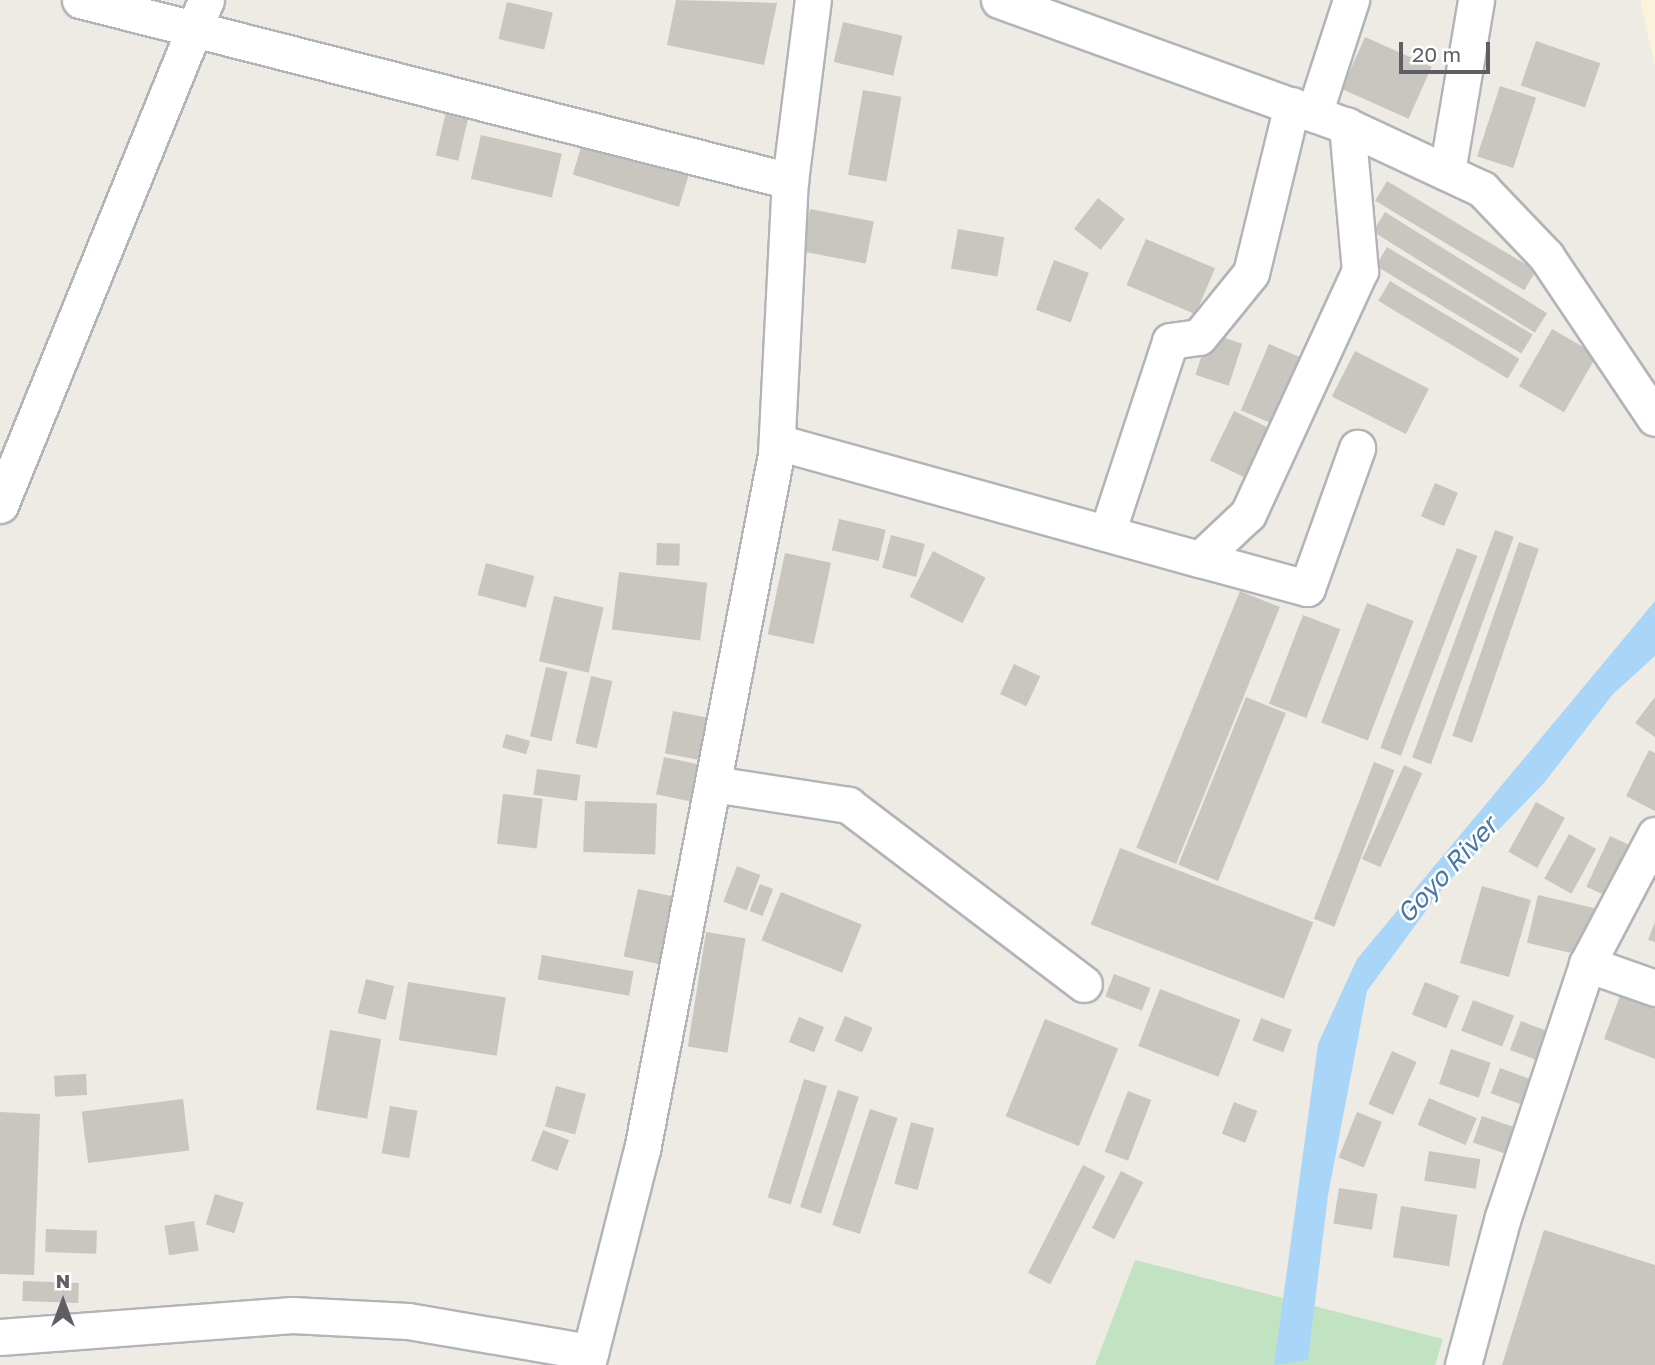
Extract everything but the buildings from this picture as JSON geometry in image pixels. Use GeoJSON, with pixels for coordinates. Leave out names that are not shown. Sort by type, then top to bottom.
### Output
{"type":"FeatureCollection","features":[{"type":"Feature","properties":{"kind":"street"},"geometry":{"type":"LineString","coordinates":[[80,0],[201,14],[790,181]]}},
{"type":"Feature","properties":{"kind":"street"},"geometry":{"type":"LineString","coordinates":[[0,1337],[292,1315],[408,1321],[588,1359],[642,1150],[777,442],[790,181],[813,0]]}},
{"type":"Feature","properties":{"kind":"street"},"geometry":{"type":"LineString","coordinates":[[999,0],[1347,126],[1482,188],[1546,256],[1655,418]]}},
{"type":"Feature","properties":{"kind":"street"},"geometry":{"type":"LineString","coordinates":[[1107,533],[1170,341],[1199,337],[1251,273],[1303,109],[1351,0]]}},
{"type":"Feature","properties":{"kind":"street"},"geometry":{"type":"LineString","coordinates":[[1447,172],[1476,0]]}},
{"type":"Feature","properties":{"kind":"street"},"geometry":{"type":"LineString","coordinates":[[0,505],[201,14]]}},
{"type":"Feature","properties":{"kind":"street"},"geometry":{"type":"LineString","coordinates":[[1200,559],[1248,514],[1360,271],[1347,126]]}},
{"type":"Feature","properties":{"kind":"street"},"geometry":{"type":"LineString","coordinates":[[777,442],[1307,588],[1357,448]]}},
{"type":"Feature","properties":{"kind":"street"},"geometry":{"type":"LineString","coordinates":[[713,784],[848,805],[1084,984]]}},
{"type":"Feature","properties":{"kind":"street"},"geometry":{"type":"LineString","coordinates":[[1463,1365],[1503,1217],[1587,964],[1655,835]]}},
{"type":"Feature","properties":{"kind":"street"},"geometry":{"type":"LineString","coordinates":[[1587,964],[1655,988]]}},
{"type":"Feature","properties":{"kind":"shaded area"},"geometry":{"type":"Polygon","coordinates":[[[1640,0],[1655,0],[1655,66],[1640,0]]]}},
{"type":"Feature","properties":{"kind":"green space"},"geometry":{"type":"Polygon","coordinates":[[[1135,1260],[1443,1339],[1435,1365],[1095,1365],[1135,1260]]]}},
{"type":"Feature","properties":{"kind":"water","name":"Goyo River"},"geometry":{"type":"Polygon","coordinates":[[[1655,601],[1655,656],[1613,694],[1544,783],[1445,885],[1367,991],[1328,1195],[1308,1360],[1274,1365],[1318,1044],[1357,959],[1655,601]]]}}]}
